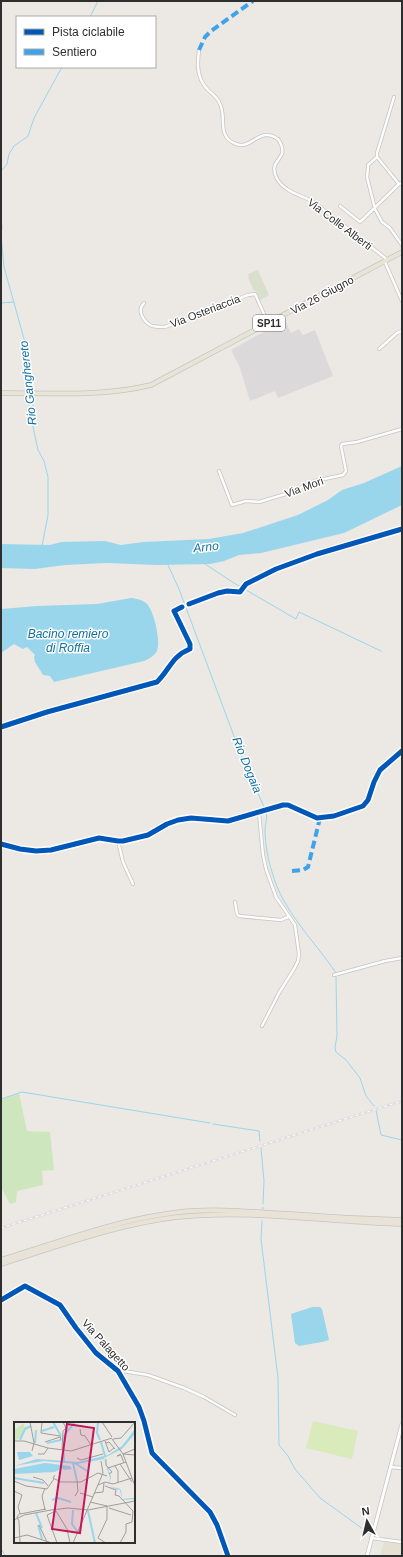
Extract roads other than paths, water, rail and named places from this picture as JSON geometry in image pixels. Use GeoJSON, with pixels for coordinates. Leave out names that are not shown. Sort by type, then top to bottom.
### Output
{"type":"FeatureCollection","features":[{"type":"Feature","properties":{"kind":"highway"},"geometry":{"type":"LineString","coordinates":[[1,1260],[105,1227],[180,1212],[213,1210],[241,1211],[402,1220]]}},
{"type":"Feature","properties":{"kind":"highway"},"geometry":{"type":"LineString","coordinates":[[1,1264],[108,1231],[149,1221],[178,1217],[241,1215],[402,1224]]}},
{"type":"Feature","properties":{"kind":"main road","name":"Via 26 Giugno"},"geometry":{"type":"LineString","coordinates":[[1,393],[97,393],[134,390],[150,385],[163,380],[402,252]]}},
{"type":"Feature","properties":{"kind":"street","name":"Via Colle Alberti"},"geometry":{"type":"LineString","coordinates":[[199,50],[198,60],[200,77],[202,83],[221,104],[223,129],[227,138],[237,144],[242,145],[249,143],[264,134],[269,134],[278,139],[282,154],[276,165],[275,176],[283,186],[291,192],[307,198],[315,203],[384,257],[386,261]]}},
{"type":"Feature","properties":{"kind":"street"},"geometry":{"type":"LineString","coordinates":[[394,97],[377,156],[368,168],[368,177],[375,209],[382,222],[390,228],[402,245]]}},
{"type":"Feature","properties":{"kind":"street"},"geometry":{"type":"LineString","coordinates":[[340,206],[360,222],[401,184],[377,156]]}},
{"type":"Feature","properties":{"kind":"street"},"geometry":{"type":"LineString","coordinates":[[386,261],[402,301]]}},
{"type":"Feature","properties":{"kind":"street","name":"Via Osteriaccia"},"geometry":{"type":"LineString","coordinates":[[144,303],[140,310],[143,319],[151,325],[165,327],[248,295],[255,294],[268,324]]}},
{"type":"Feature","properties":{"kind":"street"},"geometry":{"type":"LineString","coordinates":[[379,349],[402,331]]}},
{"type":"Feature","properties":{"kind":"street","name":"Via Mori"},"geometry":{"type":"LineString","coordinates":[[218,471],[232,505],[246,501],[259,502],[289,493],[315,481],[343,475],[346,471],[341,446],[342,444],[357,442],[402,429]]}},
{"type":"Feature","properties":{"kind":"street"},"geometry":{"type":"LineString","coordinates":[[1,844],[36,851],[51,850],[100,838],[118,841],[148,835],[167,824],[182,819],[195,818],[228,821],[288,805],[317,818],[334,816],[363,806],[368,800],[380,770],[402,751]]}},
{"type":"Feature","properties":{"kind":"street"},"geometry":{"type":"LineString","coordinates":[[259,813],[263,855],[266,869],[273,890],[288,917],[295,925],[299,949],[298,961],[262,1026]]}},
{"type":"Feature","properties":{"kind":"street"},"geometry":{"type":"LineString","coordinates":[[118,841],[123,862],[133,884]]}},
{"type":"Feature","properties":{"kind":"street"},"geometry":{"type":"LineString","coordinates":[[235,902],[237,914],[239,916],[281,920],[288,917]]}},
{"type":"Feature","properties":{"kind":"street"},"geometry":{"type":"LineString","coordinates":[[334,975],[402,958]]}},
{"type":"Feature","properties":{"kind":"street","name":"Via Palagetto"},"geometry":{"type":"LineString","coordinates":[[1,1300],[25,1286],[55,1302],[64,1310],[96,1353],[119,1373],[139,1407],[144,1420],[152,1453],[210,1512],[217,1525],[228,1556]]}},
{"type":"Feature","properties":{"kind":"street"},"geometry":{"type":"LineString","coordinates":[[119,1373],[123,1371],[159,1378],[204,1397],[236,1415]]}},
{"type":"Feature","properties":{"kind":"street"},"geometry":{"type":"LineString","coordinates":[[367,1556],[402,1424]]}},
{"type":"Feature","properties":{"kind":"street"},"geometry":{"type":"LineString","coordinates":[[390,1467],[402,1468]]}},
{"type":"Feature","properties":{"kind":"street"},"geometry":{"type":"LineString","coordinates":[[371,1538],[402,1542]]}},
{"type":"Feature","properties":{"kind":"street"},"geometry":{"type":"LineString","coordinates":[[1,1552],[3,1556]]}},
{"type":"Feature","properties":{"kind":"water","name":"Arno"},"geometry":{"type":"Polygon","coordinates":[[[402,466],[402,505],[344,533],[261,553],[239,555],[224,561],[210,564],[157,565],[107,563],[65,565],[35,569],[1,568],[1,544],[50,545],[61,542],[105,541],[121,545],[143,542],[209,539],[243,533],[298,515],[328,500],[342,490],[364,483],[402,466]]]}},
{"type":"Feature","properties":{"kind":"water","name":"Bacino remiero di Roffia"},"geometry":{"type":"Polygon","coordinates":[[[131,598],[141,600],[146,603],[152,612],[156,626],[158,640],[157,651],[144,661],[54,682],[50,676],[43,675],[35,662],[35,655],[27,647],[23,649],[14,644],[1,653],[1,609],[97,604],[131,598]]]}},
{"type":"Feature","properties":{"kind":"water"},"geometry":{"type":"Polygon","coordinates":[[[312,1307],[320,1307],[322,1309],[329,1340],[299,1346],[295,1343],[291,1314],[312,1307]]]}},
{"type":"Feature","properties":{"kind":"waterway","name":"Rio Ganghereto"},"geometry":{"type":"LineString","coordinates":[[90,16],[98,1]]}},
{"type":"Feature","properties":{"kind":"waterway","name":"Rio Ganghereto"},"geometry":{"type":"LineString","coordinates":[[1,171],[7,164],[9,154],[14,146],[28,136],[34,118],[61,68]]}},
{"type":"Feature","properties":{"kind":"waterway","name":"Rio Ganghereto"},"geometry":{"type":"LineString","coordinates":[[1,219],[1,233]]}},
{"type":"Feature","properties":{"kind":"waterway","name":"Rio Ganghereto"},"geometry":{"type":"LineString","coordinates":[[1,235],[4,267],[26,346],[30,392]]}},
{"type":"Feature","properties":{"kind":"waterway"},"geometry":{"type":"LineString","coordinates":[[1,303],[14,302]]}},
{"type":"Feature","properties":{"kind":"waterway","name":"Rio Ganghereto"},"geometry":{"type":"LineString","coordinates":[[31,395],[34,411],[33,427],[38,450],[44,461],[48,477],[48,515],[42,546]]}},
{"type":"Feature","properties":{"kind":"waterway"},"geometry":{"type":"LineString","coordinates":[[205,564],[234,583],[296,619],[299,612],[381,651]]}},
{"type":"Feature","properties":{"kind":"waterway","name":"Rio Dogaia"},"geometry":{"type":"LineString","coordinates":[[168,565],[179,589],[241,755],[265,809]]}},
{"type":"Feature","properties":{"kind":"waterway","name":"Rio Dogaia"},"geometry":{"type":"LineString","coordinates":[[266,812],[266,846],[277,886],[291,913],[336,973]]}},
{"type":"Feature","properties":{"kind":"waterway","name":"Rio Dogaia"},"geometry":{"type":"LineString","coordinates":[[336,977],[336,1052],[346,1060],[360,1078],[366,1096],[374,1106]]}},
{"type":"Feature","properties":{"kind":"waterway"},"geometry":{"type":"LineString","coordinates":[[1,1099],[22,1092],[210,1123]]}},
{"type":"Feature","properties":{"kind":"waterway","name":"Rio Dogaia"},"geometry":{"type":"LineString","coordinates":[[376,1110],[381,1135],[402,1140]]}},
{"type":"Feature","properties":{"kind":"waterway"},"geometry":{"type":"LineString","coordinates":[[213,1124],[259,1131],[260,1141]]}},
{"type":"Feature","properties":{"kind":"waterway"},"geometry":{"type":"LineString","coordinates":[[261,1148],[264,1181],[263,1204]]}},
{"type":"Feature","properties":{"kind":"waterway"},"geometry":{"type":"LineString","coordinates":[[262,1221],[261,1239],[278,1378],[279,1445],[288,1456],[295,1469],[320,1498],[370,1534]]}},
{"type":"Feature","properties":{"kind":"waterway"},"geometry":{"type":"LineString","coordinates":[[1,1549],[5,1556]]}},
{"type":"Feature","properties":{"kind":"railway"},"geometry":{"type":"LineString","coordinates":[[1,1228],[402,1101]]}}]}
